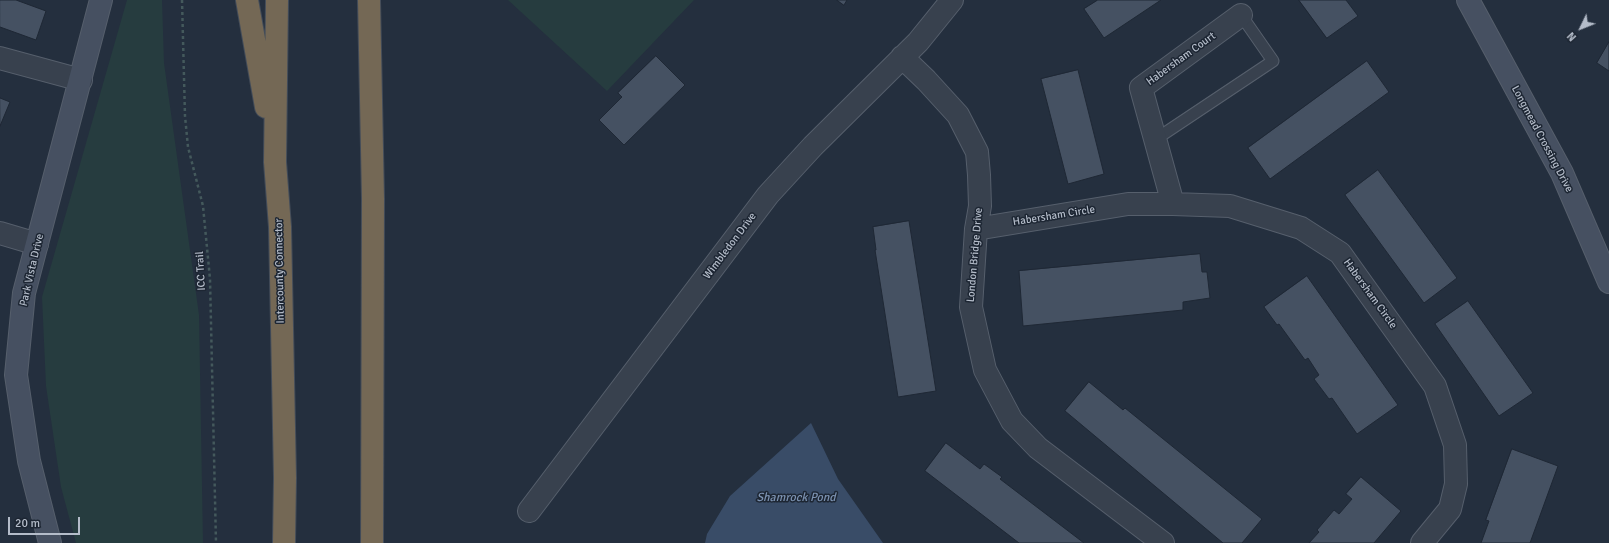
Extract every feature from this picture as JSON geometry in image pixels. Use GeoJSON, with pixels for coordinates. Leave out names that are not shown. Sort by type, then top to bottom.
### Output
{"type":"FeatureCollection","features":[{"type":"Feature","properties":{"kind":"highway"},"geometry":{"type":"LineString","coordinates":[[247,0],[275,162]]}},
{"type":"Feature","properties":{"kind":"highway","name":"Intercounty Connector"},"geometry":{"type":"LineString","coordinates":[[277,0],[275,162],[280,234],[285,478],[284,543]]}},
{"type":"Feature","properties":{"kind":"highway"},"geometry":{"type":"LineString","coordinates":[[369,0],[373,199],[372,543]]}},
{"type":"Feature","properties":{"kind":"street","name":"Park Vista Drive"},"geometry":{"type":"LineString","coordinates":[[50,543],[28,461],[16,375],[24,293],[101,0]]}},
{"type":"Feature","properties":{"kind":"street","name":"Wimbledon Drive"},"geometry":{"type":"LineString","coordinates":[[529,511],[768,195],[813,146],[918,42],[952,0]]}},
{"type":"Feature","properties":{"kind":"street","name":"Longmead Crossing Drive"},"geometry":{"type":"LineString","coordinates":[[1468,0],[1562,173],[1609,282]]}},
{"type":"Feature","properties":{"kind":"street","name":"Habersham Court"},"geometry":{"type":"LineString","coordinates":[[1174,204],[1141,88],[1241,16]]}},
{"type":"Feature","properties":{"kind":"street"},"geometry":{"type":"LineString","coordinates":[[0,58],[81,80]]}},
{"type":"Feature","properties":{"kind":"street","name":"London Bridge Drive"},"geometry":{"type":"LineString","coordinates":[[902,58],[926,80],[958,116],[977,152],[980,206],[976,229],[971,307],[985,370],[1012,421],[1038,448],[1163,543]]}},
{"type":"Feature","properties":{"kind":"street","name":"Habersham Circle"},"geometry":{"type":"LineString","coordinates":[[976,229],[1128,204],[1230,206],[1301,228],[1340,253],[1435,386],[1455,445],[1456,484],[1450,509],[1422,543]]}},
{"type":"Feature","properties":{"kind":"street"},"geometry":{"type":"LineString","coordinates":[[0,233],[37,244]]}},
{"type":"Feature","properties":{"kind":"lane"},"geometry":{"type":"LineString","coordinates":[[1156,139],[1273,61],[1241,16]]}},
{"type":"Feature","properties":{"kind":"path","name":"ICC Trail"},"geometry":{"type":"LineString","coordinates":[[182,0],[184,116],[188,147],[203,206],[210,279],[216,543]]}},
{"type":"Feature","properties":{"kind":"green space"},"geometry":{"type":"Polygon","coordinates":[[[127,0],[162,0],[164,63],[199,315],[203,543],[76,543],[61,487],[46,386],[42,297],[127,0]]]}},
{"type":"Feature","properties":{"kind":"green space"},"geometry":{"type":"Polygon","coordinates":[[[508,0],[694,0],[607,91],[508,0]]]}},
{"type":"Feature","properties":{"kind":"water","name":"Shamrock Pond"},"geometry":{"type":"Polygon","coordinates":[[[811,423],[838,479],[883,543],[705,543],[707,534],[730,496],[811,423]]]}},
{"type":"Feature","properties":{"kind":"building"},"geometry":{"type":"Polygon","coordinates":[[[0,0],[16,0],[46,11],[36,40],[0,27],[0,0]]]}},
{"type":"Feature","properties":{"kind":"building"},"geometry":{"type":"Polygon","coordinates":[[[837,0],[847,0],[844,5],[837,0]]]}},
{"type":"Feature","properties":{"kind":"building"},"geometry":{"type":"Polygon","coordinates":[[[1098,0],[1161,0],[1104,38],[1084,9],[1098,0]]]}},
{"type":"Feature","properties":{"kind":"building"},"geometry":{"type":"Polygon","coordinates":[[[1299,0],[1346,0],[1358,16],[1327,38],[1299,0]]]}},
{"type":"Feature","properties":{"kind":"building"},"geometry":{"type":"Polygon","coordinates":[[[1609,42],[1609,71],[1597,63],[1609,42]]]}},
{"type":"Feature","properties":{"kind":"building"},"geometry":{"type":"Polygon","coordinates":[[[656,56],[685,85],[624,145],[599,120],[622,97],[618,93],[656,56]]]}},
{"type":"Feature","properties":{"kind":"building"},"geometry":{"type":"Polygon","coordinates":[[[1367,61],[1389,92],[1270,179],[1248,148],[1367,61]]]}},
{"type":"Feature","properties":{"kind":"building"},"geometry":{"type":"Polygon","coordinates":[[[1078,70],[1104,174],[1068,184],[1041,79],[1078,70]]]}},
{"type":"Feature","properties":{"kind":"building"},"geometry":{"type":"Polygon","coordinates":[[[0,98],[10,102],[0,126],[0,98]]]}},
{"type":"Feature","properties":{"kind":"building"},"geometry":{"type":"Polygon","coordinates":[[[1378,170],[1457,278],[1424,303],[1345,195],[1378,170]]]}},
{"type":"Feature","properties":{"kind":"building"},"geometry":{"type":"Polygon","coordinates":[[[909,221],[936,391],[898,397],[875,250],[873,227],[909,221]]]}},
{"type":"Feature","properties":{"kind":"building"},"geometry":{"type":"Polygon","coordinates":[[[1200,254],[1202,272],[1207,272],[1210,298],[1183,302],[1183,310],[1023,326],[1019,271],[1200,254]]]}},
{"type":"Feature","properties":{"kind":"building"},"geometry":{"type":"Polygon","coordinates":[[[1307,276],[1398,405],[1357,434],[1332,398],[1329,399],[1314,379],[1319,375],[1308,358],[1305,360],[1279,324],[1277,325],[1264,307],[1307,276]]]}},
{"type":"Feature","properties":{"kind":"building"},"geometry":{"type":"Polygon","coordinates":[[[1468,301],[1533,393],[1499,416],[1435,324],[1468,301]]]}},
{"type":"Feature","properties":{"kind":"building"},"geometry":{"type":"Polygon","coordinates":[[[1089,382],[1123,410],[1125,408],[1262,519],[1242,543],[1223,543],[1065,411],[1089,382]]]}},
{"type":"Feature","properties":{"kind":"building"},"geometry":{"type":"Polygon","coordinates":[[[946,443],[980,469],[984,464],[1002,477],[1000,479],[1084,543],[1019,543],[925,471],[946,443]]]}},
{"type":"Feature","properties":{"kind":"building"},"geometry":{"type":"Polygon","coordinates":[[[1512,449],[1558,466],[1530,543],[1481,543],[1489,521],[1486,520],[1512,449]]]}},
{"type":"Feature","properties":{"kind":"building"},"geometry":{"type":"Polygon","coordinates":[[[1361,477],[1401,511],[1374,543],[1309,543],[1319,532],[1317,530],[1334,510],[1339,514],[1352,499],[1346,494],[1361,477]]]}}]}
